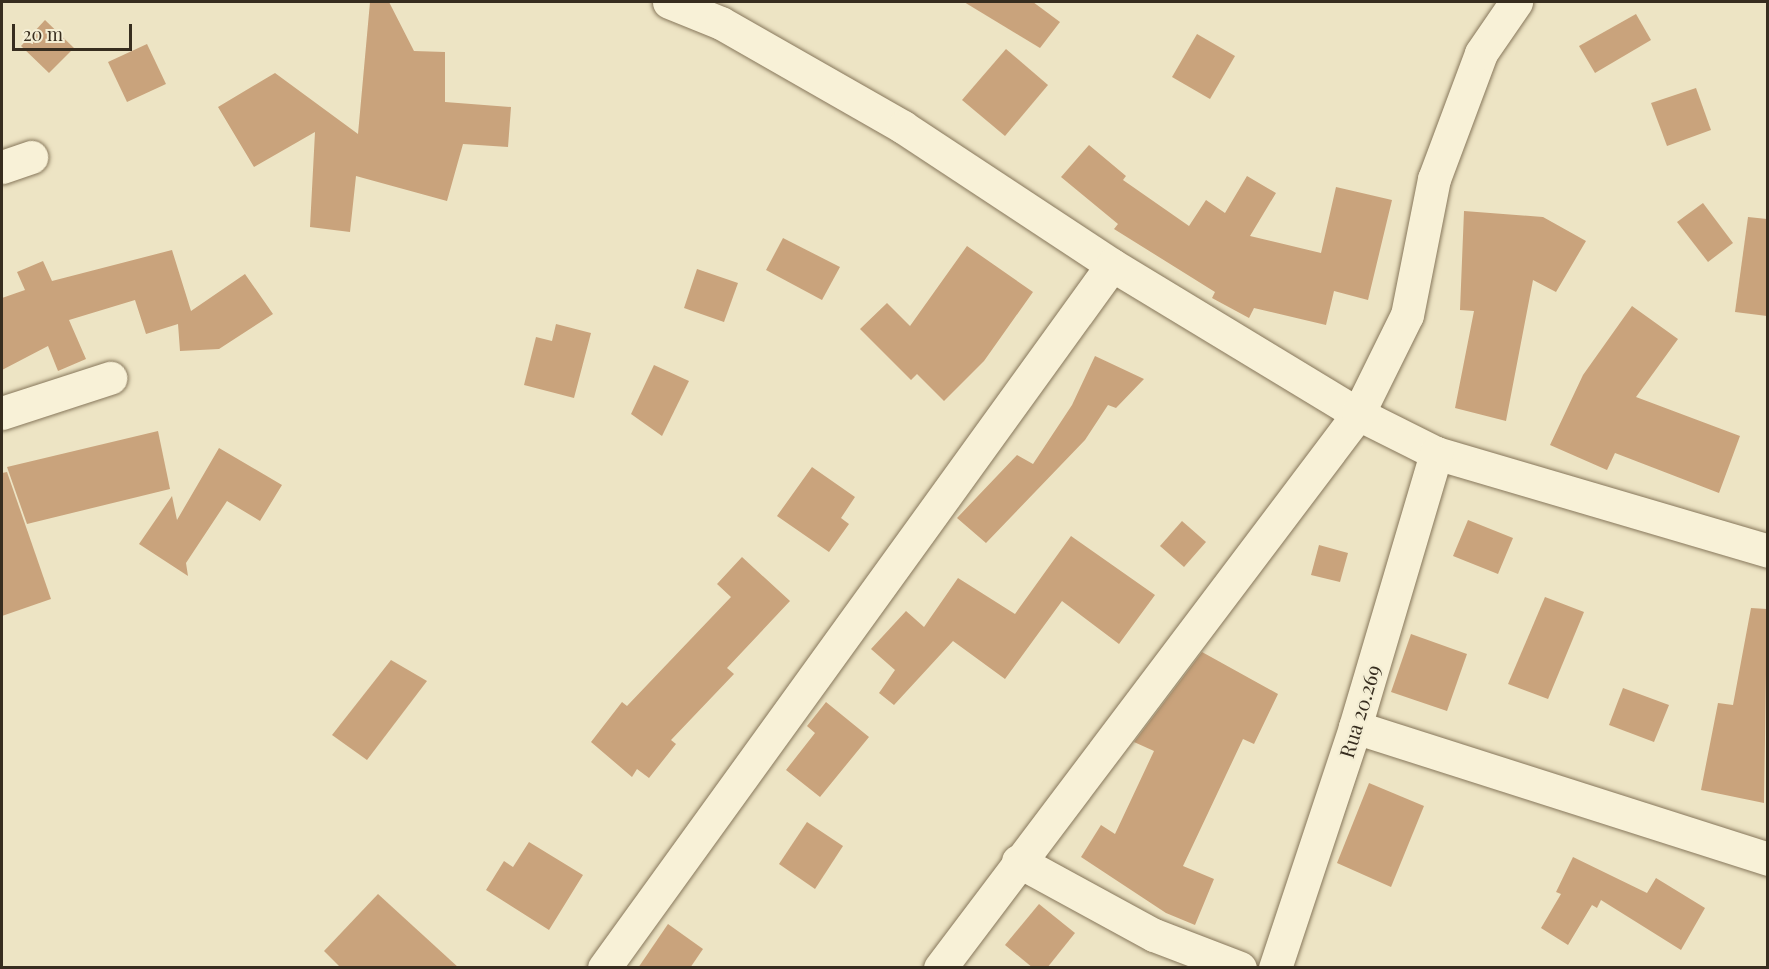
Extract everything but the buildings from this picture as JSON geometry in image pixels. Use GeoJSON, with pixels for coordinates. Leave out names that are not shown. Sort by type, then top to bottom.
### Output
{"type":"FeatureCollection","features":[{"type":"Feature","properties":{"kind":"street"},"geometry":{"type":"LineString","coordinates":[[669,2],[727,12],[1112,265],[1358,414],[1436,453],[1767,551]]}},
{"type":"Feature","properties":{"kind":"street"},"geometry":{"type":"LineString","coordinates":[[940,968],[1018,861],[1358,414],[1407,315],[1434,179],[1481,53],[1516,2]]}},
{"type":"Feature","properties":{"kind":"street"},"geometry":{"type":"LineString","coordinates":[[604,968],[1112,265]]}},
{"type":"Feature","properties":{"kind":"street"},"geometry":{"type":"LineString","coordinates":[[2,413],[111,378]]}},
{"type":"Feature","properties":{"kind":"street","name":"Rua 20.269"},"geometry":{"type":"LineString","coordinates":[[1275,968],[1355,727],[1436,453]]}},
{"type":"Feature","properties":{"kind":"street"},"geometry":{"type":"LineString","coordinates":[[1355,727],[1767,859]]}},
{"type":"Feature","properties":{"kind":"street"},"geometry":{"type":"LineString","coordinates":[[1018,861],[1154,935],[1240,968]]}}]}
